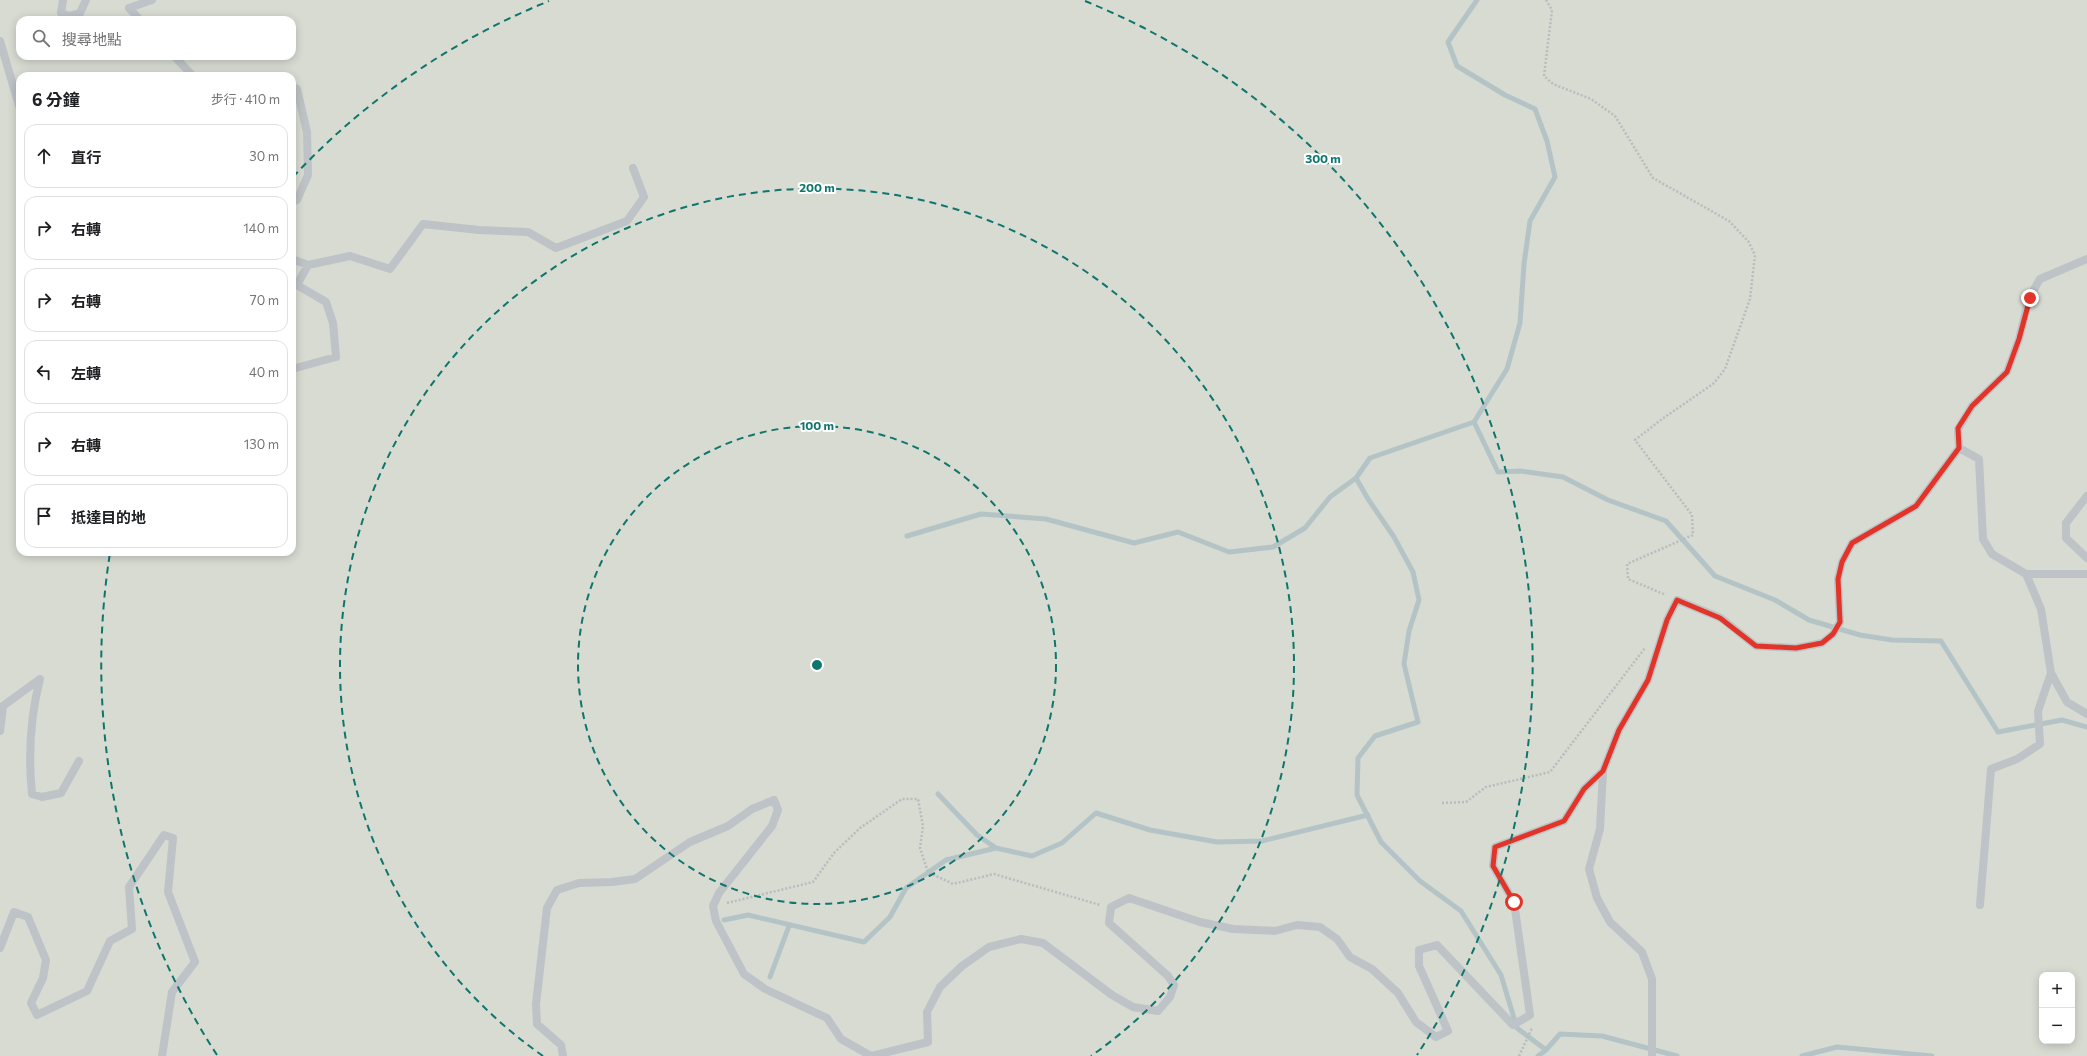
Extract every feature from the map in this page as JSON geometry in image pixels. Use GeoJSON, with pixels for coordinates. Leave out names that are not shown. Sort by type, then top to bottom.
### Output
{"type":"FeatureCollection","features":[{"type":"Feature","properties":{"kind":"lane"},"geometry":{"type":"LineString","coordinates":[[63,0],[61,13],[69,16],[80,14],[86,0]]}},
{"type":"Feature","properties":{"kind":"lane"},"geometry":{"type":"LineString","coordinates":[[136,16],[129,8],[152,0]]}},
{"type":"Feature","properties":{"kind":"lane"},"geometry":{"type":"LineString","coordinates":[[0,41],[2,60],[16,98]]}},
{"type":"Feature","properties":{"kind":"lane"},"geometry":{"type":"LineString","coordinates":[[178,60],[189,72]]}},
{"type":"Feature","properties":{"kind":"lane"},"geometry":{"type":"LineString","coordinates":[[296,88],[307,132],[308,175],[296,200]]}},
{"type":"Feature","properties":{"kind":"lane"},"geometry":{"type":"LineString","coordinates":[[296,261],[308,266],[350,256],[390,269],[423,224],[479,230],[528,232],[556,248],[627,221],[644,197],[633,168]]}},
{"type":"Feature","properties":{"kind":"lane"},"geometry":{"type":"LineString","coordinates":[[1652,1056],[1652,979],[1642,952],[1610,922],[1597,898],[1589,869],[1600,829],[1603,771],[1619,730],[1648,680],[1667,620],[1677,600],[1720,618],[1756,646],[1796,648],[1822,643],[1833,634],[1840,622],[1838,579],[1842,562],[1852,543],[1916,506],[1959,448],[1958,428],[1972,406],[2007,372],[2019,339],[2030,298],[2040,280],[2087,260]]}},
{"type":"Feature","properties":{"kind":"lane"},"geometry":{"type":"LineString","coordinates":[[296,368],[336,357],[333,323],[326,302],[297,285],[308,266]]}},
{"type":"Feature","properties":{"kind":"lane"},"geometry":{"type":"LineString","coordinates":[[1959,448],[1979,459],[1983,539],[1992,554],[2026,574],[2087,574]]}},
{"type":"Feature","properties":{"kind":"lane"},"geometry":{"type":"LineString","coordinates":[[2087,496],[2066,524],[2066,538],[2087,558]]}},
{"type":"Feature","properties":{"kind":"lane"},"geometry":{"type":"LineString","coordinates":[[2026,574],[2041,609],[2051,673],[2067,702],[2087,714]]}},
{"type":"Feature","properties":{"kind":"lane"},"geometry":{"type":"LineString","coordinates":[[1980,905],[1991,769],[2018,759],[2040,744],[2038,711],[2051,673]]}},
{"type":"Feature","properties":{"kind":"lane"},"geometry":{"type":"LineString","coordinates":[[0,731],[3,706],[40,679],[32,711],[30,737],[32,794],[42,797],[61,793],[78,760]]}},
{"type":"Feature","properties":{"kind":"lane"},"geometry":{"type":"LineString","coordinates":[[563,1056],[561,1046],[537,1024],[536,1004],[547,908],[557,890],[578,883],[612,882],[635,879],[690,842],[728,826],[752,809],[774,800],[778,810],[772,826],[719,892],[713,906],[716,921],[744,974],[765,989],[827,1018],[841,1039],[871,1056],[928,1042],[927,1012],[940,987],[962,966],[990,947],[1021,939],[1043,943],[1112,995],[1133,1007],[1158,1011],[1170,997],[1174,985],[1168,976],[1109,922],[1111,907],[1129,898],[1200,922],[1233,929],[1275,931],[1297,925],[1320,927],[1337,939],[1350,957],[1372,969],[1398,993],[1416,1022],[1436,1037],[1448,1031],[1419,966],[1419,950],[1437,945],[1513,1025],[1530,1015],[1514,902],[1493,866],[1495,847],[1564,821],[1584,789],[1603,771]]}},
{"type":"Feature","properties":{"kind":"lane"},"geometry":{"type":"LineString","coordinates":[[0,948],[14,912],[28,917],[46,960],[42,978],[31,1003],[37,1015],[87,991],[110,941],[132,929],[129,887],[164,835],[172,838],[168,892],[195,962],[172,992],[162,1056]]}},
{"type":"Feature","properties":{"kind":"path"},"geometry":{"type":"LineString","coordinates":[[1546,0],[1552,10],[1544,76],[1553,84],[1591,99],[1615,116],[1653,178],[1729,221],[1748,241],[1755,255],[1750,298],[1726,369],[1713,384],[1662,419],[1635,440],[1692,515],[1693,535],[1627,564],[1628,579],[1677,600]]}},
{"type":"Feature","properties":{"kind":"path"},"geometry":{"type":"LineString","coordinates":[[1442,803],[1466,802],[1486,787],[1550,772],[1648,644]]}},
{"type":"Feature","properties":{"kind":"path"},"geometry":{"type":"LineString","coordinates":[[713,906],[813,882],[834,853],[860,828],[902,799],[918,799],[923,826],[920,848],[928,872],[953,884],[994,874],[1054,893],[1111,907]]}},
{"type":"Feature","properties":{"kind":"path"},"geometry":{"type":"LineString","coordinates":[[1519,1056],[1532,1030],[1530,1015]]}},
{"type":"Feature","properties":{"kind":"shaded area"},"geometry":{"type":"Polygon","coordinates":[[[0,0],[2087,0],[2087,1056],[0,1056],[0,0]]]}},
{"type":"Feature","properties":{"kind":"waterway"},"geometry":{"type":"LineString","coordinates":[[1477,0],[1448,42],[1457,66],[1505,95],[1535,109],[1547,141],[1555,177],[1530,221],[1524,264],[1520,323],[1507,369],[1474,422],[1370,458],[1356,478],[1368,499],[1394,537],[1413,572],[1419,600],[1409,631],[1404,664],[1418,722],[1375,736],[1358,758],[1357,795],[1381,842],[1420,881],[1461,911],[1501,975],[1517,1028],[1546,1050],[1538,1056]]}},
{"type":"Feature","properties":{"kind":"waterway"},"geometry":{"type":"LineString","coordinates":[[1474,422],[1498,472],[1520,471],[1563,477],[1608,500],[1666,521],[1715,576],[1775,600],[1809,620],[1860,635],[1892,640],[1941,641],[1998,732],[2062,720],[2087,727]]}},
{"type":"Feature","properties":{"kind":"waterway"},"geometry":{"type":"LineString","coordinates":[[907,536],[981,514],[1046,519],[1134,543],[1178,532],[1229,552],[1273,547],[1305,528],[1330,497],[1356,478]]}},
{"type":"Feature","properties":{"kind":"waterway"},"geometry":{"type":"LineString","coordinates":[[938,794],[977,835],[996,848]]}},
{"type":"Feature","properties":{"kind":"waterway"},"geometry":{"type":"LineString","coordinates":[[724,920],[748,915],[864,942],[890,917],[906,888],[946,860],[996,848],[1032,856],[1062,843],[1096,813],[1150,830],[1217,842],[1262,841],[1368,815]]}},
{"type":"Feature","properties":{"kind":"waterway"},"geometry":{"type":"LineString","coordinates":[[770,977],[789,926]]}},
{"type":"Feature","properties":{"kind":"waterway"},"geometry":{"type":"LineString","coordinates":[[1546,1050],[1560,1034],[1602,1036],[1677,1056]]}},
{"type":"Feature","properties":{"kind":"waterway"},"geometry":{"type":"LineString","coordinates":[[1802,1056],[1837,1047],[1932,1056]]}},
{"type":"Feature","properties":{"kind":"route"},"geometry":{"type":"LineString","coordinates":[[1514,902],[1493,866],[1495,847],[1564,821],[1584,789],[1603,771],[1619,730],[1648,680],[1667,620],[1677,600],[1720,618],[1756,646],[1796,648],[1822,643],[1833,634],[1840,622],[1838,579],[1842,562],[1852,543],[1916,506],[1959,448],[1958,428],[1972,406],[2007,372],[2019,339],[2030,298]]}}]}
